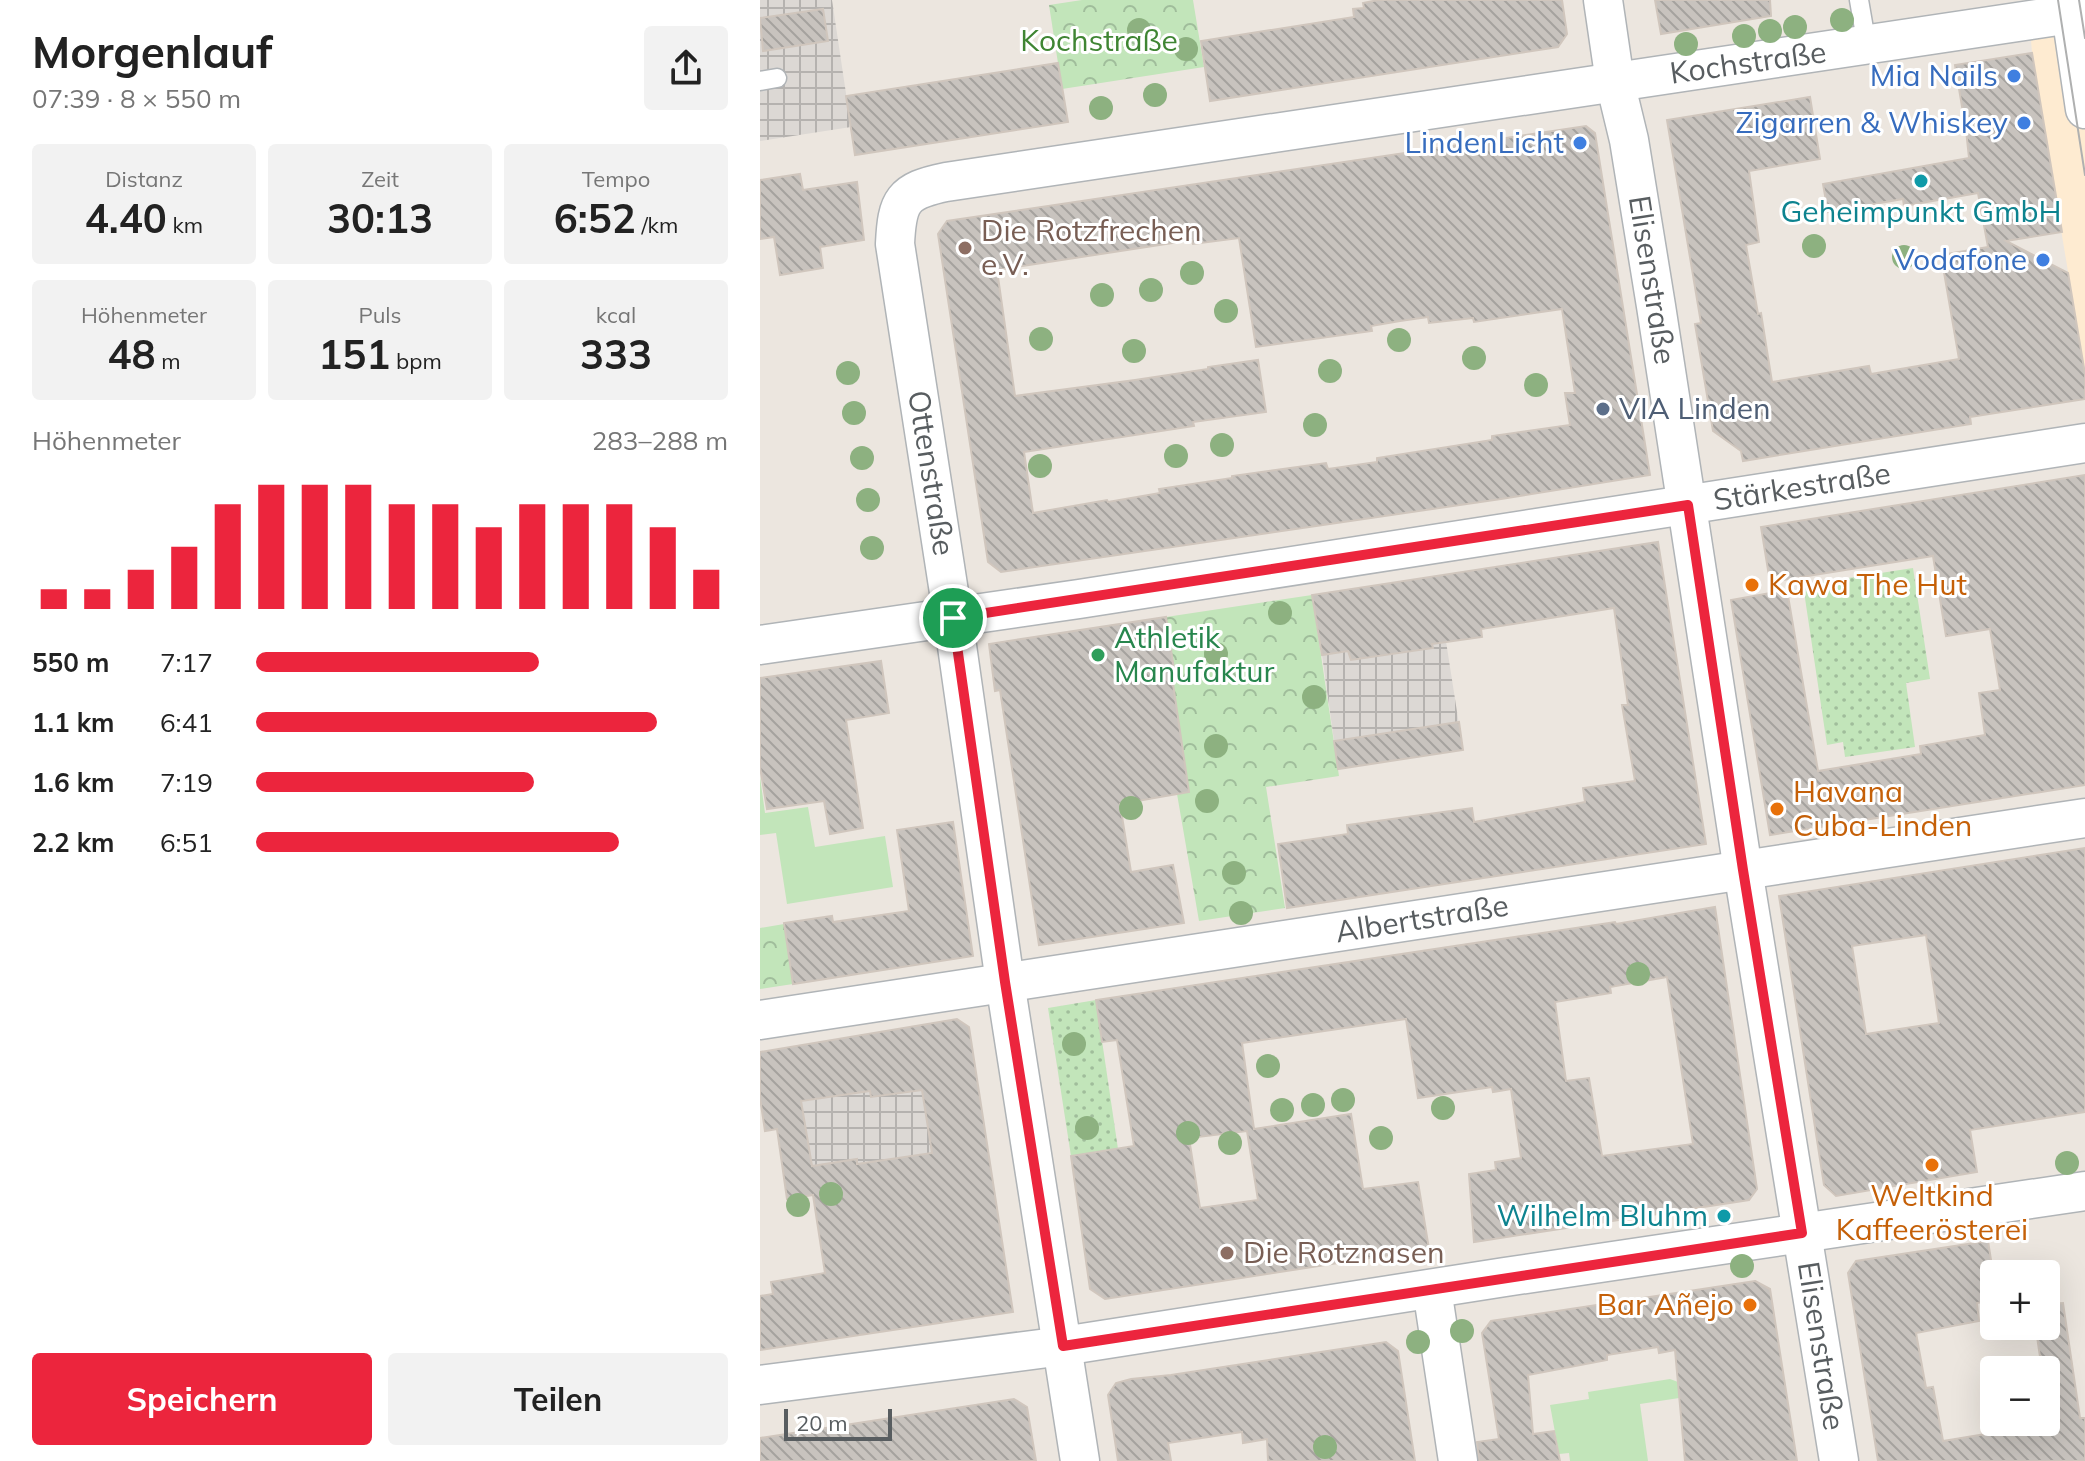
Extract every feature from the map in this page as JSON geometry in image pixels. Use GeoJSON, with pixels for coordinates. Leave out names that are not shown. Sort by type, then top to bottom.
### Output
{"type":"FeatureCollection","features":[{"type":"Feature","properties":{"kind":"street","name":"Elisenstraße"},"geometry":{"type":"LineString","coordinates":[[1603,0],[1615,82],[1629,140],[1688,505],[1743,870],[1839,1461]]}},
{"type":"Feature","properties":{"kind":"street","name":"Kochstraße"},"geometry":{"type":"LineString","coordinates":[[905,198],[924,186],[946,182],[1867,46],[2070,7]]}},
{"type":"Feature","properties":{"kind":"street"},"geometry":{"type":"LineString","coordinates":[[2070,7],[2085,109]]}},
{"type":"Feature","properties":{"kind":"street","name":"Ottenstraße"},"geometry":{"type":"LineString","coordinates":[[905,198],[896,217],[895,244],[1080,1461]]}},
{"type":"Feature","properties":{"kind":"street","name":"Stärkestraße"},"geometry":{"type":"LineString","coordinates":[[760,645],[2085,443]]}},
{"type":"Feature","properties":{"kind":"street","name":"Albertstraße"},"geometry":{"type":"LineString","coordinates":[[760,1020],[2085,818]]}},
{"type":"Feature","properties":{"kind":"street"},"geometry":{"type":"LineString","coordinates":[[760,1385],[1063,1346],[2085,1191]]}},
{"type":"Feature","properties":{"kind":"street"},"geometry":{"type":"LineString","coordinates":[[1432,1289],[1458,1461]]}},
{"type":"Feature","properties":{"kind":"lane"},"geometry":{"type":"LineString","coordinates":[[1859,0],[1867,46]]}},
{"type":"Feature","properties":{"kind":"shaded area"},"geometry":{"type":"Polygon","coordinates":[[[760,0],[832,0],[851,127],[760,141],[760,0]]]}},
{"type":"Feature","properties":{"kind":"shaded area"},"geometry":{"type":"Polygon","coordinates":[[[2028,0],[2085,0],[2085,375],[2032,53],[2028,0]]]}},
{"type":"Feature","properties":{"kind":"shaded area"},"geometry":{"type":"Polygon","coordinates":[[[1445,635],[1463,750],[1338,769],[1322,655],[1348,651],[1351,660],[1433,648],[1431,637],[1445,635]]]}},
{"type":"Feature","properties":{"kind":"shaded area"},"geometry":{"type":"Polygon","coordinates":[[[921,1083],[936,1176],[787,1199],[773,1106],[870,1091],[872,1097],[900,1093],[921,1083]]]}},
{"type":"Feature","properties":{"kind":"green space","name":"Kochstraße"},"geometry":{"type":"Polygon","coordinates":[[[1082,0],[1193,0],[1204,67],[1062,89],[1049,5],[1082,0]]]}},
{"type":"Feature","properties":{"kind":"green space"},"geometry":{"type":"Polygon","coordinates":[[[1913,568],[1930,679],[1906,683],[1915,747],[1845,757],[1843,742],[1827,745],[1803,585],[1913,568]]]}},
{"type":"Feature","properties":{"kind":"green space"},"geometry":{"type":"Polygon","coordinates":[[[1312,595],[1339,776],[1266,787],[1285,908],[1199,921],[1177,794],[1189,791],[1166,617],[1312,595]]]}},
{"type":"Feature","properties":{"kind":"green space"},"geometry":{"type":"Polygon","coordinates":[[[760,777],[765,813],[808,807],[815,847],[885,836],[893,887],[787,904],[776,833],[760,835],[760,777]]]}},
{"type":"Feature","properties":{"kind":"green space"},"geometry":{"type":"Polygon","coordinates":[[[784,924],[793,984],[760,989],[760,928],[784,924]]]}},
{"type":"Feature","properties":{"kind":"green space"},"geometry":{"type":"Polygon","coordinates":[[[1096,1000],[1118,1149],[1071,1156],[1048,1008],[1096,1000]]]}},
{"type":"Feature","properties":{"kind":"green space"},"geometry":{"type":"Polygon","coordinates":[[[1670,1379],[1678,1382],[1679,1398],[1640,1404],[1648,1461],[1570,1461],[1569,1453],[1559,1454],[1550,1405],[1589,1399],[1588,1392],[1670,1379]]]}},
{"type":"Feature","properties":{"kind":"building"},"geometry":{"type":"Polygon","coordinates":[[[1378,0],[1562,0],[1567,34],[1558,47],[1210,101],[1201,41],[1354,17],[1353,9],[1364,8],[1363,3],[1378,0]]]}},
{"type":"Feature","properties":{"kind":"building"},"geometry":{"type":"Polygon","coordinates":[[[1655,0],[1770,0],[1771,16],[1661,34],[1655,0]]]}},
{"type":"Feature","properties":{"kind":"building"},"geometry":{"type":"Polygon","coordinates":[[[823,9],[828,41],[763,51],[760,18],[823,9]]]}},
{"type":"Feature","properties":{"kind":"building"},"geometry":{"type":"Polygon","coordinates":[[[2032,53],[2062,232],[2006,241],[2068,273],[2085,374],[2085,399],[1970,417],[1971,424],[1743,461],[1741,451],[1713,431],[1695,324],[1701,323],[1667,120],[1810,97],[1820,159],[1749,171],[1759,242],[1746,245],[1772,382],[1869,366],[1871,374],[1959,359],[1941,255],[1988,247],[1978,193],[1904,206],[1903,199],[1828,212],[1823,184],[1969,158],[1955,65],[2032,53]]]}},
{"type":"Feature","properties":{"kind":"building"},"geometry":{"type":"Polygon","coordinates":[[[1058,63],[1068,122],[855,155],[846,96],[1058,63]]]}},
{"type":"Feature","properties":{"kind":"building"},"geometry":{"type":"Polygon","coordinates":[[[1586,126],[1595,133],[1650,475],[1001,572],[988,562],[938,234],[947,221],[1586,126]],[[1239,238],[1193,244],[1192,240],[997,270],[1015,396],[1258,360],[1266,412],[1024,452],[1033,513],[1160,493],[1159,489],[1232,476],[1326,463],[1328,469],[1377,462],[1377,458],[1570,425],[1565,393],[1575,393],[1562,309],[1474,322],[1473,318],[1429,323],[1428,317],[1371,326],[1372,331],[1256,347],[1239,238]]]}},
{"type":"Feature","properties":{"kind":"building"},"geometry":{"type":"Polygon","coordinates":[[[800,174],[803,190],[857,182],[864,240],[820,247],[823,268],[780,275],[774,237],[760,239],[760,180],[800,174]]]}},
{"type":"Feature","properties":{"kind":"building"},"geometry":{"type":"Polygon","coordinates":[[[2085,475],[2085,785],[1770,835],[1731,600],[1787,590],[1818,771],[1921,754],[1920,746],[1985,735],[1979,693],[2000,690],[1990,629],[1946,636],[1933,556],[1770,582],[1761,527],[2085,475]]]}},
{"type":"Feature","properties":{"kind":"building"},"geometry":{"type":"Polygon","coordinates":[[[1658,542],[1706,844],[1287,908],[1278,844],[1348,834],[1347,825],[1472,808],[1474,822],[1585,802],[1583,788],[1635,781],[1622,705],[1628,705],[1614,608],[1481,629],[1482,637],[1351,660],[1348,651],[1322,655],[1312,595],[1658,542]]]}},
{"type":"Feature","properties":{"kind":"building"},"geometry":{"type":"Polygon","coordinates":[[[1166,617],[1189,792],[1120,804],[1131,872],[1173,865],[1184,923],[1039,945],[1000,690],[995,691],[989,644],[1166,617]]]}},
{"type":"Feature","properties":{"kind":"building"},"geometry":{"type":"Polygon","coordinates":[[[881,661],[889,713],[846,720],[863,828],[830,834],[824,801],[767,809],[760,767],[760,678],[881,661]]]}},
{"type":"Feature","properties":{"kind":"building"},"geometry":{"type":"Polygon","coordinates":[[[1459,722],[1463,750],[1338,769],[1334,741],[1459,722]]]}},
{"type":"Feature","properties":{"kind":"building"},"geometry":{"type":"Polygon","coordinates":[[[953,822],[973,956],[793,984],[784,923],[832,916],[833,922],[909,911],[897,830],[953,822]]]}},
{"type":"Feature","properties":{"kind":"building"},"geometry":{"type":"Polygon","coordinates":[[[2085,848],[2085,1112],[1970,1130],[1977,1172],[1836,1196],[1824,1185],[1779,896],[2085,848]],[[1926,935],[1852,946],[1866,1034],[1939,1023],[1926,935]]]}},
{"type":"Feature","properties":{"kind":"building"},"geometry":{"type":"Polygon","coordinates":[[[1715,907],[1757,1189],[1749,1200],[1474,1242],[1469,1174],[1496,1170],[1495,1162],[1521,1158],[1511,1089],[1493,1092],[1492,1087],[1418,1098],[1406,1019],[1242,1043],[1254,1129],[1351,1114],[1363,1189],[1418,1182],[1429,1249],[1105,1299],[1090,1289],[1071,1156],[1134,1146],[1117,1040],[1102,1042],[1096,1000],[1715,907]],[[1667,977],[1610,987],[1611,993],[1555,1002],[1566,1081],[1589,1078],[1602,1156],[1693,1144],[1667,977]],[[1247,1131],[1189,1138],[1200,1208],[1258,1200],[1247,1131]]]}},
{"type":"Feature","properties":{"kind":"building"},"geometry":{"type":"Polygon","coordinates":[[[957,1019],[969,1027],[1013,1312],[760,1350],[760,1296],[773,1294],[771,1282],[825,1273],[813,1195],[787,1199],[777,1129],[765,1131],[760,1098],[760,1052],[957,1019]],[[922,1090],[871,1097],[870,1091],[801,1101],[812,1166],[857,1159],[857,1164],[932,1153],[922,1090]]]}},
{"type":"Feature","properties":{"kind":"building"},"geometry":{"type":"Polygon","coordinates":[[[1988,1241],[1991,1260],[1980,1260],[1979,1321],[1916,1333],[1926,1388],[1933,1387],[1943,1441],[1980,1435],[2060,1436],[2060,1356],[2040,1356],[2038,1340],[2060,1340],[2060,1303],[2063,1303],[2080,1418],[2085,1418],[2085,1461],[1878,1461],[1848,1273],[1856,1261],[1988,1241]]]}},
{"type":"Feature","properties":{"kind":"building"},"geometry":{"type":"Polygon","coordinates":[[[1755,1281],[1770,1289],[1797,1461],[1685,1461],[1675,1350],[1659,1353],[1658,1347],[1607,1355],[1607,1360],[1528,1375],[1533,1434],[1554,1431],[1560,1461],[1479,1461],[1477,1442],[1499,1439],[1482,1333],[1491,1321],[1755,1281]]]}},
{"type":"Feature","properties":{"kind":"building"},"geometry":{"type":"Polygon","coordinates":[[[1386,1342],[1398,1351],[1415,1461],[1268,1461],[1267,1439],[1243,1443],[1242,1432],[1168,1443],[1171,1461],[1118,1461],[1108,1395],[1116,1383],[1386,1342]]]}},
{"type":"Feature","properties":{"kind":"building"},"geometry":{"type":"Polygon","coordinates":[[[1014,1399],[1027,1407],[1036,1461],[760,1461],[760,1438],[1014,1399]]]}},
{"type":"Feature","properties":{"kind":"tram line"},"geometry":{"type":"LineString","coordinates":[[2058,0],[2085,175]]}},
{"type":"Feature","properties":{"kind":"tram line"},"geometry":{"type":"LineString","coordinates":[[2079,0],[2085,38]]}},
{"type":"Feature","properties":{"kind":"place","name":"Mia Nails"},"geometry":{"type":"Point","coordinates":[2014,76]}},
{"type":"Feature","properties":{"kind":"place","name":"Zigarren & Whiskey"},"geometry":{"type":"Point","coordinates":[2024,123]}},
{"type":"Feature","properties":{"kind":"place","name":"LindenLicht"},"geometry":{"type":"Point","coordinates":[1580,143]}},
{"type":"Feature","properties":{"kind":"place","name":"Geheimpunkt GmbH"},"geometry":{"type":"Point","coordinates":[1921,181]}},
{"type":"Feature","properties":{"kind":"place","name":"Die Rotzfrechen e.V."},"geometry":{"type":"Point","coordinates":[965,248]}},
{"type":"Feature","properties":{"kind":"place","name":"Vodafone"},"geometry":{"type":"Point","coordinates":[2043,260]}},
{"type":"Feature","properties":{"kind":"place","name":"VIA Linden"},"geometry":{"type":"Point","coordinates":[1603,409]}},
{"type":"Feature","properties":{"kind":"place","name":"Kawa The Hut"},"geometry":{"type":"Point","coordinates":[1752,585]}},
{"type":"Feature","properties":{"kind":"place","name":"Athletik Manufaktur"},"geometry":{"type":"Point","coordinates":[1098,655]}},
{"type":"Feature","properties":{"kind":"place","name":"Havana Cuba-Linden"},"geometry":{"type":"Point","coordinates":[1777,809]}},
{"type":"Feature","properties":{"kind":"place","name":"Weltkind Kaffeerösterei"},"geometry":{"type":"Point","coordinates":[1932,1165]}},
{"type":"Feature","properties":{"kind":"place","name":"Wilhelm Bluhm"},"geometry":{"type":"Point","coordinates":[1724,1216]}},
{"type":"Feature","properties":{"kind":"place","name":"Die Rotznasen"},"geometry":{"type":"Point","coordinates":[1227,1253]}},
{"type":"Feature","properties":{"kind":"place","name":"Bar Añejo"},"geometry":{"type":"Point","coordinates":[1750,1305]}},
{"type":"Feature","properties":{"kind":"route"},"geometry":{"type":"LineString","coordinates":[[1688,505],[1802,1233],[1063,1346],[1005,982],[953,618],[1688,505]]}}]}
